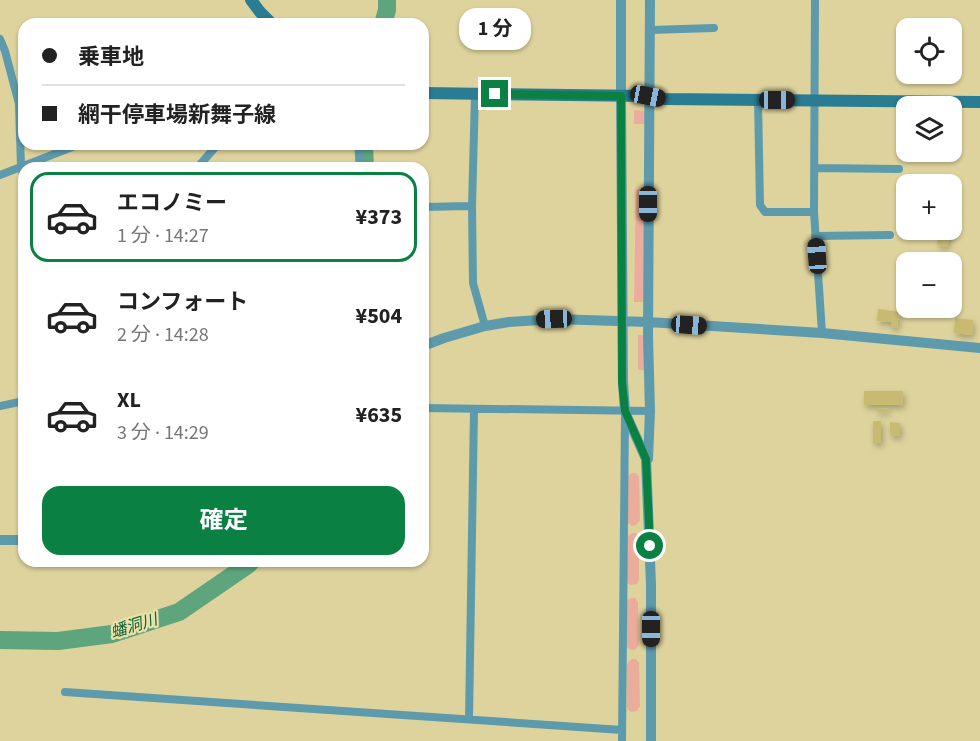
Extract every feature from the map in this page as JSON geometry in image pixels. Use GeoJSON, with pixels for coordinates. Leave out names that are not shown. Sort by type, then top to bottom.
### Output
{"type":"FeatureCollection","features":[{"type":"Feature","properties":{"kind":"main road"},"geometry":{"type":"LineString","coordinates":[[251,0],[266,18]]}},
{"type":"Feature","properties":{"kind":"main road"},"geometry":{"type":"LineString","coordinates":[[429,93],[648,96],[664,99],[980,102]]}},
{"type":"Feature","properties":{"kind":"street"},"geometry":{"type":"LineString","coordinates":[[621,0],[621,322],[625,411],[622,741]]}},
{"type":"Feature","properties":{"kind":"street"},"geometry":{"type":"LineString","coordinates":[[647,487],[650,411],[648,96],[650,0]]}},
{"type":"Feature","properties":{"kind":"street"},"geometry":{"type":"LineString","coordinates":[[815,0],[814,212],[822,333]]}},
{"type":"Feature","properties":{"kind":"street"},"geometry":{"type":"LineString","coordinates":[[650,30],[714,28]]}},
{"type":"Feature","properties":{"kind":"street"},"geometry":{"type":"LineString","coordinates":[[0,39],[18,100]]}},
{"type":"Feature","properties":{"kind":"street"},"geometry":{"type":"LineString","coordinates":[[475,94],[472,206],[473,283],[485,326]]}},
{"type":"Feature","properties":{"kind":"street"},"geometry":{"type":"LineString","coordinates":[[758,100],[760,205],[765,212],[814,212]]}},
{"type":"Feature","properties":{"kind":"street"},"geometry":{"type":"LineString","coordinates":[[34,162],[65,150]]}},
{"type":"Feature","properties":{"kind":"street"},"geometry":{"type":"LineString","coordinates":[[202,162],[213,150]]}},
{"type":"Feature","properties":{"kind":"street"},"geometry":{"type":"LineString","coordinates":[[0,175],[18,168]]}},
{"type":"Feature","properties":{"kind":"street"},"geometry":{"type":"LineString","coordinates":[[815,168],[899,169]]}},
{"type":"Feature","properties":{"kind":"street"},"geometry":{"type":"LineString","coordinates":[[429,207],[472,206]]}},
{"type":"Feature","properties":{"kind":"street"},"geometry":{"type":"LineString","coordinates":[[815,236],[890,235]]}},
{"type":"Feature","properties":{"kind":"street"},"geometry":{"type":"LineString","coordinates":[[429,344],[485,326],[554,319],[648,322],[822,333],[980,348]]}},
{"type":"Feature","properties":{"kind":"street"},"geometry":{"type":"LineString","coordinates":[[0,406],[18,402]]}},
{"type":"Feature","properties":{"kind":"street"},"geometry":{"type":"LineString","coordinates":[[429,408],[650,411]]}},
{"type":"Feature","properties":{"kind":"street"},"geometry":{"type":"LineString","coordinates":[[469,719],[474,409]]}},
{"type":"Feature","properties":{"kind":"street"},"geometry":{"type":"LineString","coordinates":[[625,411],[646,459],[651,585],[651,741]]}},
{"type":"Feature","properties":{"kind":"street"},"geometry":{"type":"LineString","coordinates":[[0,540],[18,540]]}},
{"type":"Feature","properties":{"kind":"street"},"geometry":{"type":"LineString","coordinates":[[65,692],[622,730]]}},
{"type":"Feature","properties":{"kind":"shaded area"},"geometry":{"type":"Polygon","coordinates":[[[634,110],[648,111],[648,124],[634,124],[634,110]]]}},
{"type":"Feature","properties":{"kind":"shaded area"},"geometry":{"type":"Polygon","coordinates":[[[636,189],[650,189],[648,302],[634,302],[636,189]]]}},
{"type":"Feature","properties":{"kind":"shaded area"},"geometry":{"type":"Polygon","coordinates":[[[638,335],[645,335],[646,370],[638,370],[638,335]]]}},
{"type":"Feature","properties":{"kind":"shaded area"},"geometry":{"type":"Polygon","coordinates":[[[636,473],[639,477],[640,520],[632,526],[628,523],[628,476],[636,473]]]}},
{"type":"Feature","properties":{"kind":"shaded area"},"geometry":{"type":"Polygon","coordinates":[[[636,533],[639,537],[639,580],[637,584],[631,585],[627,583],[628,536],[636,533]]]}},
{"type":"Feature","properties":{"kind":"shaded area"},"geometry":{"type":"Polygon","coordinates":[[[635,598],[638,602],[639,645],[632,650],[627,647],[627,600],[635,598]]]}},
{"type":"Feature","properties":{"kind":"shaded area"},"geometry":{"type":"Polygon","coordinates":[[[632,659],[636,659],[639,663],[640,706],[637,711],[631,712],[627,707],[627,666],[632,659]]]}},
{"type":"Feature","properties":{"kind":"building"},"geometry":{"type":"Polygon","coordinates":[[[938,240],[949,240],[947,247],[937,245],[938,240]]]}},
{"type":"Feature","properties":{"kind":"building"},"geometry":{"type":"Polygon","coordinates":[[[878,309],[896,312],[896,318],[898,318],[897,328],[891,328],[891,322],[877,321],[878,309]]]}},
{"type":"Feature","properties":{"kind":"building"},"geometry":{"type":"Polygon","coordinates":[[[955,318],[973,320],[972,335],[954,333],[955,318]]]}},
{"type":"Feature","properties":{"kind":"building"},"geometry":{"type":"Polygon","coordinates":[[[864,391],[903,391],[903,405],[864,405],[864,391]]]}},
{"type":"Feature","properties":{"kind":"building"},"geometry":{"type":"Polygon","coordinates":[[[877,408],[888,409],[889,412],[877,412],[877,408]]]}},
{"type":"Feature","properties":{"kind":"building"},"geometry":{"type":"Polygon","coordinates":[[[873,421],[881,421],[881,443],[873,443],[873,421]]]}},
{"type":"Feature","properties":{"kind":"building"},"geometry":{"type":"Polygon","coordinates":[[[890,422],[900,423],[900,436],[891,436],[890,422]]]}},
{"type":"Feature","properties":{"kind":"waterway","name":"蟠洞川"},"geometry":{"type":"LineString","coordinates":[[385,18],[387,0]]}},
{"type":"Feature","properties":{"kind":"waterway","name":"蟠洞川"},"geometry":{"type":"LineString","coordinates":[[364,150],[365,162]]}},
{"type":"Feature","properties":{"kind":"waterway","name":"蟠洞川"},"geometry":{"type":"LineString","coordinates":[[0,640],[58,641],[112,634],[179,612],[245,567]]}},
{"type":"Feature","properties":{"kind":"route"},"geometry":{"type":"LineString","coordinates":[[495,94],[621,96],[622,382],[625,411],[646,459],[650,546]]}}]}
